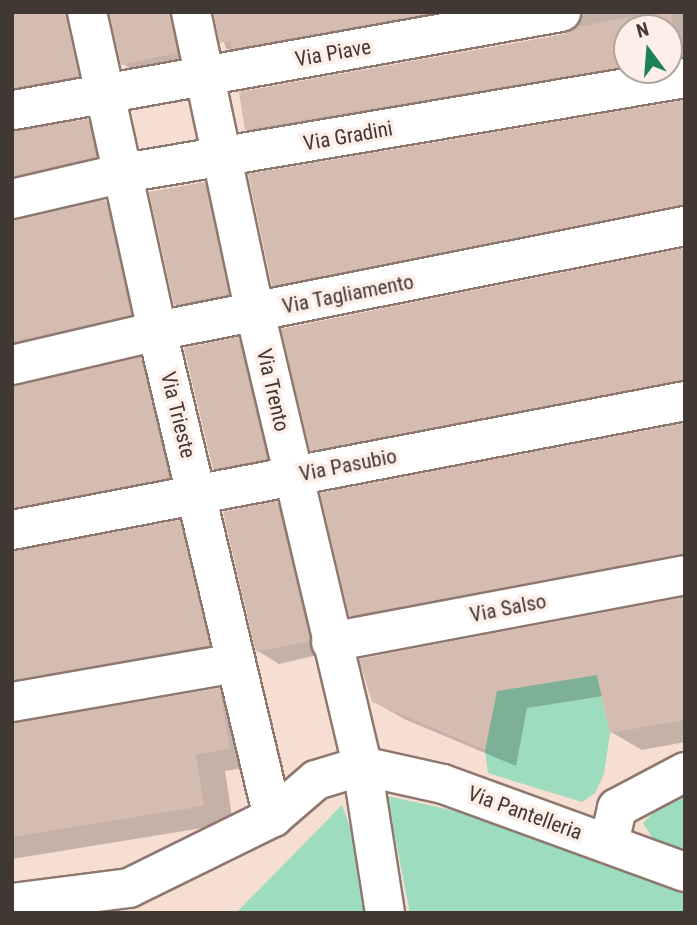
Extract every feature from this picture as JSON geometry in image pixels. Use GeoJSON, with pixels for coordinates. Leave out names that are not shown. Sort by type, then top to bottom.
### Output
{"type":"FeatureCollection","features":[{"type":"Feature","properties":{"kind":"street","name":"Via Trieste"},"geometry":{"type":"LineString","coordinates":[[87,12],[157,331],[272,817]]}},
{"type":"Feature","properties":{"kind":"street","name":"Via Trento"},"geometry":{"type":"LineString","coordinates":[[191,12],[255,312],[362,766],[385,913]]}},
{"type":"Feature","properties":{"kind":"street","name":"Via Piave"},"geometry":{"type":"LineString","coordinates":[[14,110],[561,12]]}},
{"type":"Feature","properties":{"kind":"street","name":"Via Gradini"},"geometry":{"type":"LineString","coordinates":[[12,199],[124,173],[685,78]]}},
{"type":"Feature","properties":{"kind":"street","name":"Via Tagliamento"},"geometry":{"type":"LineString","coordinates":[[12,365],[157,331],[685,226]]}},
{"type":"Feature","properties":{"kind":"street","name":"Via Pasubio"},"geometry":{"type":"LineString","coordinates":[[12,530],[685,401]]}},
{"type":"Feature","properties":{"kind":"street","name":"Via Salso"},"geometry":{"type":"LineString","coordinates":[[331,642],[685,575]]}},
{"type":"Feature","properties":{"kind":"street"},"geometry":{"type":"LineString","coordinates":[[12,702],[236,663]]}},
{"type":"Feature","properties":{"kind":"street"},"geometry":{"type":"LineString","coordinates":[[12,903],[129,888],[272,817],[316,780],[362,766]]}},
{"type":"Feature","properties":{"kind":"street","name":"Via Pantelleria"},"geometry":{"type":"LineString","coordinates":[[362,766],[443,784],[685,872]]}},
{"type":"Feature","properties":{"kind":"street"},"geometry":{"type":"LineString","coordinates":[[609,843],[617,808],[685,772]]}},
{"type":"Feature","properties":{"kind":"green space"},"geometry":{"type":"Polygon","coordinates":[[[597,675],[610,733],[604,774],[595,793],[582,802],[488,773],[485,750],[497,691],[597,675]]]}},
{"type":"Feature","properties":{"kind":"green space"},"geometry":{"type":"Polygon","coordinates":[[[685,793],[685,850],[653,839],[643,823],[666,800],[685,793]]]}},
{"type":"Feature","properties":{"kind":"green space"},"geometry":{"type":"Polygon","coordinates":[[[387,796],[492,819],[685,890],[685,913],[410,913],[387,796]]]}},
{"type":"Feature","properties":{"kind":"green space"},"geometry":{"type":"Polygon","coordinates":[[[342,805],[355,841],[365,913],[236,913],[342,805]]]}},
{"type":"Feature","properties":{"kind":"building"},"geometry":{"type":"Polygon","coordinates":[[[12,12],[66,12],[79,76],[12,88],[12,12]]]}},
{"type":"Feature","properties":{"kind":"building"},"geometry":{"type":"Polygon","coordinates":[[[109,12],[170,12],[177,53],[121,65],[109,12]]]}},
{"type":"Feature","properties":{"kind":"building"},"geometry":{"type":"Polygon","coordinates":[[[213,12],[436,12],[232,49],[231,41],[220,43],[213,12]]]}},
{"type":"Feature","properties":{"kind":"building"},"geometry":{"type":"Polygon","coordinates":[[[671,12],[671,14],[647,14],[671,12]]]}},
{"type":"Feature","properties":{"kind":"building"},"geometry":{"type":"Polygon","coordinates":[[[613,20],[613,68],[245,130],[239,92],[565,34],[576,27],[613,20]]]}},
{"type":"Feature","properties":{"kind":"building"},"geometry":{"type":"Polygon","coordinates":[[[685,100],[685,205],[272,286],[248,174],[685,100]]]}},
{"type":"Feature","properties":{"kind":"building"},"geometry":{"type":"Polygon","coordinates":[[[88,119],[96,157],[12,176],[12,131],[88,119]]]}},
{"type":"Feature","properties":{"kind":"building"},"geometry":{"type":"Polygon","coordinates":[[[205,182],[229,294],[174,305],[149,192],[205,182]]]}},
{"type":"Feature","properties":{"kind":"building"},"geometry":{"type":"Polygon","coordinates":[[[106,201],[131,315],[12,342],[12,220],[106,201]]]}},
{"type":"Feature","properties":{"kind":"building"},"geometry":{"type":"Polygon","coordinates":[[[685,248],[685,380],[310,451],[281,329],[685,248]]]}},
{"type":"Feature","properties":{"kind":"building"},"geometry":{"type":"Polygon","coordinates":[[[238,337],[267,459],[213,469],[184,348],[238,337]]]}},
{"type":"Feature","properties":{"kind":"building"},"geometry":{"type":"Polygon","coordinates":[[[141,357],[169,478],[12,508],[12,386],[141,357]]]}},
{"type":"Feature","properties":{"kind":"building"},"geometry":{"type":"Polygon","coordinates":[[[685,423],[685,554],[349,616],[320,493],[685,423]]]}},
{"type":"Feature","properties":{"kind":"building"},"geometry":{"type":"Polygon","coordinates":[[[277,501],[310,641],[256,652],[223,512],[277,501]]]}},
{"type":"Feature","properties":{"kind":"building"},"geometry":{"type":"Polygon","coordinates":[[[180,520],[210,645],[12,680],[12,551],[180,520]]]}},
{"type":"Feature","properties":{"kind":"building"},"geometry":{"type":"Polygon","coordinates":[[[685,597],[685,720],[610,733],[597,675],[497,691],[485,750],[372,702],[359,659],[685,597]]]}},
{"type":"Feature","properties":{"kind":"building"},"geometry":{"type":"Polygon","coordinates":[[[220,688],[230,749],[196,754],[204,806],[12,837],[12,723],[220,688]]]}}]}
